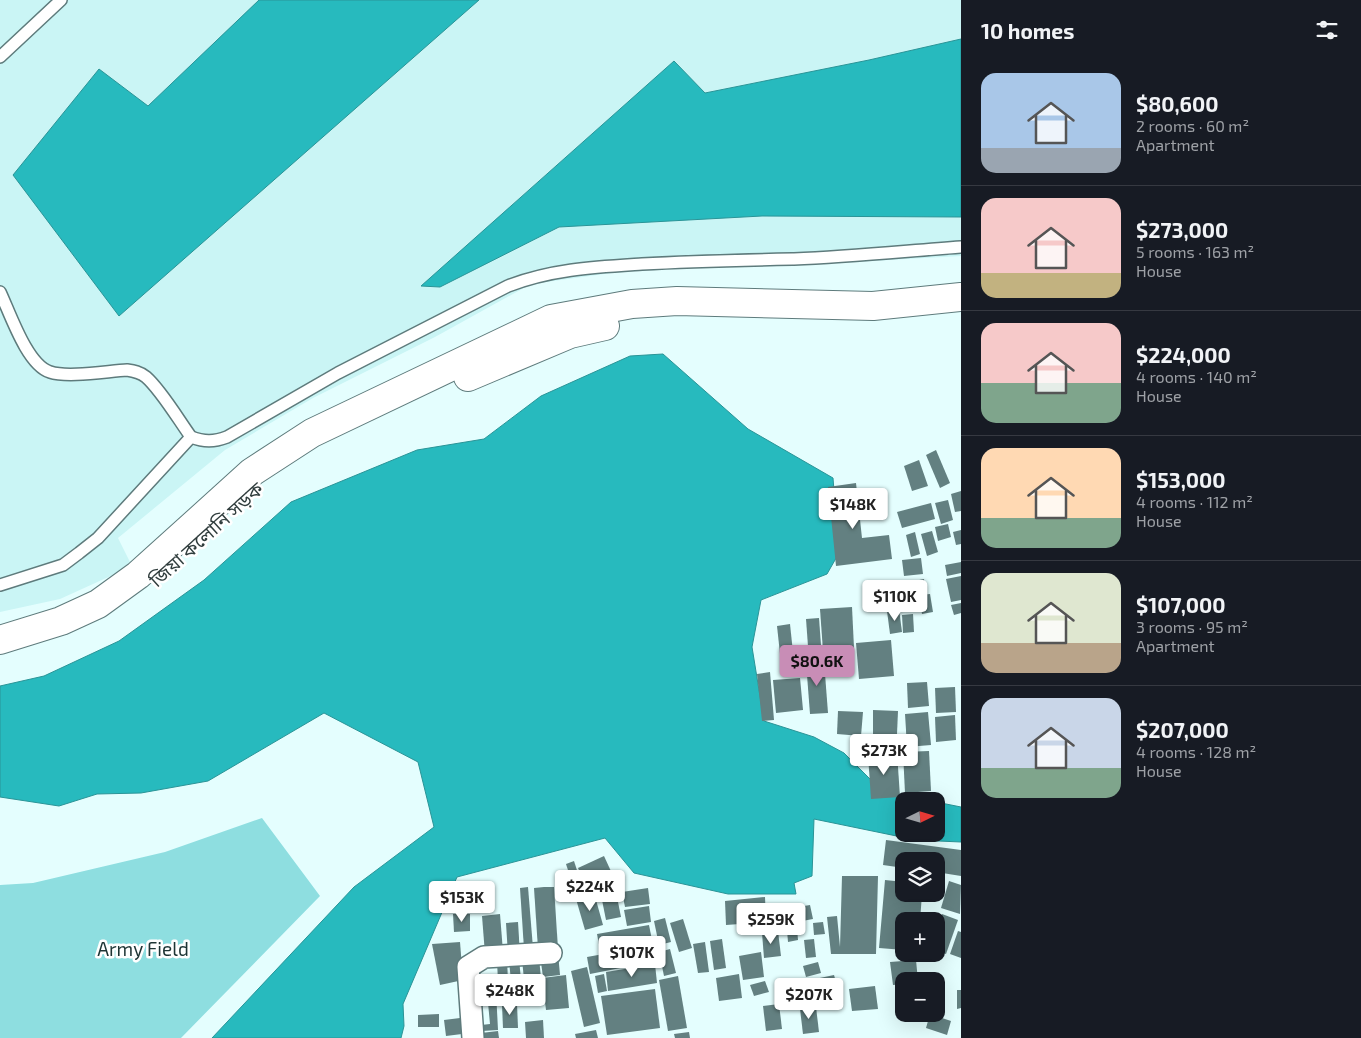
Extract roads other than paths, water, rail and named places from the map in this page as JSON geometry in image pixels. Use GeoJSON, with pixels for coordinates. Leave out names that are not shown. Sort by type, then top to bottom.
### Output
{"type":"FeatureCollection","features":[{"type":"Feature","properties":{"kind":"main road"},"geometry":{"type":"LineString","coordinates":[[0,640],[61,621],[98,604],[138,575],[252,472],[312,433],[551,318],[632,304],[677,301],[873,306],[961,297]]}},
{"type":"Feature","properties":{"kind":"main road","name":"জিয়া কলোনি সড়ক"},"geometry":{"type":"LineString","coordinates":[[0,658],[30,651],[91,623],[119,607],[150,585],[254,487],[356,429],[464,378],[570,334],[608,326],[787,305]]}},
{"type":"Feature","properties":{"kind":"street"},"geometry":{"type":"LineString","coordinates":[[473,1038],[468,966],[484,957],[551,953]]}},
{"type":"Feature","properties":{"kind":"lane"},"geometry":{"type":"LineString","coordinates":[[0,57],[61,0]]}},
{"type":"Feature","properties":{"kind":"lane"},"geometry":{"type":"LineString","coordinates":[[0,292],[29,353],[37,364],[51,372],[67,374],[127,370],[137,372],[145,376],[152,384],[191,436],[212,442],[228,437],[338,374],[508,286],[533,276],[591,268],[705,261],[814,258],[961,247]]}},
{"type":"Feature","properties":{"kind":"lane"},"geometry":{"type":"LineString","coordinates":[[0,586],[63,565],[79,553],[98,538],[191,436]]}},
{"type":"Feature","properties":{"kind":"park label","name":"Army Field"},"geometry":{"type":"Point","coordinates":[143,948]}}]}
